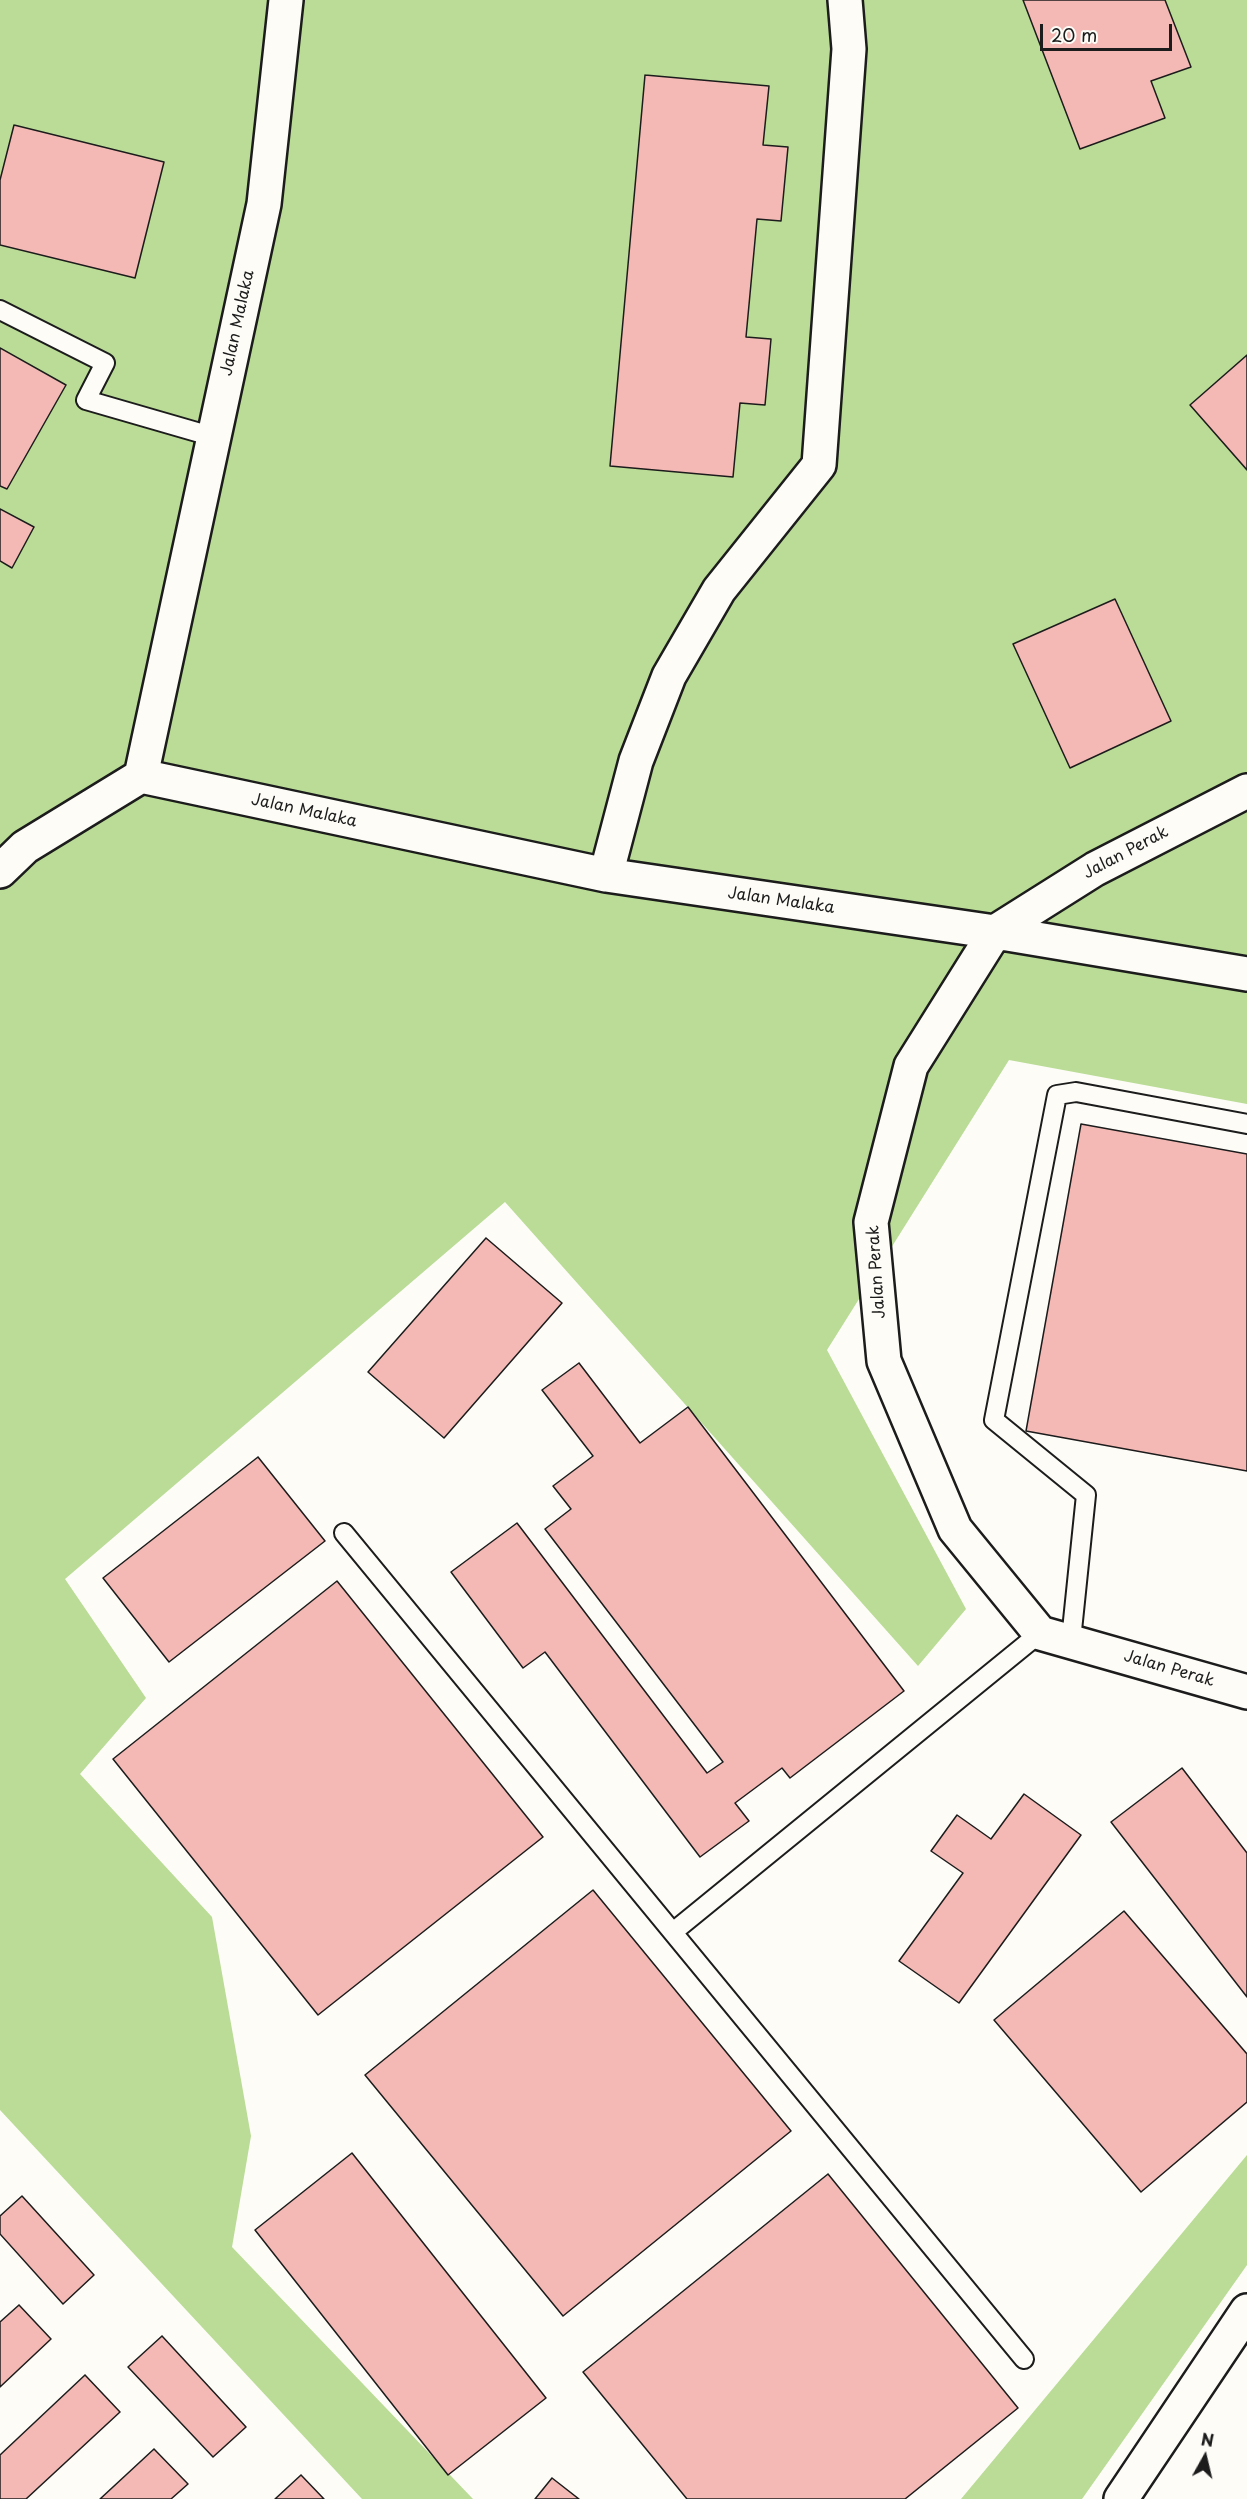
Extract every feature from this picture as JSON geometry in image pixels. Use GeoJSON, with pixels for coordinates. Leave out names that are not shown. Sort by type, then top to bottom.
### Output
{"type":"FeatureCollection","features":[{"type":"Feature","properties":{"kind":"street","name":"Jalan Malaka"},"geometry":{"type":"LineString","coordinates":[[286,0],[264,204],[141,776],[606,875],[995,932],[1247,974]]}},
{"type":"Feature","properties":{"kind":"street"},"geometry":{"type":"LineString","coordinates":[[606,875],[636,760],[669,676],[719,590],[819,465],[849,49],[845,0]]}},
{"type":"Feature","properties":{"kind":"street"},"geometry":{"type":"LineString","coordinates":[[0,871],[25,847],[141,776]]}},
{"type":"Feature","properties":{"kind":"street","name":"Jalan Perak"},"geometry":{"type":"LineString","coordinates":[[1239,799],[1095,869],[995,932],[911,1066],[871,1222],[884,1361],[955,1529],[1055,1636],[1247,1692]]}},
{"type":"Feature","properties":{"kind":"street"},"geometry":{"type":"LineString","coordinates":[[1121,2499],[1247,2311]]}},
{"type":"Feature","properties":{"kind":"lane"},"geometry":{"type":"LineString","coordinates":[[0,310],[105,363],[86,400],[214,437]]}},
{"type":"Feature","properties":{"kind":"lane"},"geometry":{"type":"LineString","coordinates":[[673,1932],[1055,1636],[1086,1496],[994,1420],[1057,1095],[1076,1092],[1247,1124]]}},
{"type":"Feature","properties":{"kind":"lane"},"geometry":{"type":"LineString","coordinates":[[344,1533],[1024,2360]]}},
{"type":"Feature","properties":{"kind":"green space"},"geometry":{"type":"Polygon","coordinates":[[[0,0],[1247,0],[1247,1104],[1009,1060],[827,1350],[966,1609],[918,1666],[505,1202],[65,1579],[146,1698],[80,1774],[212,1917],[251,2136],[232,2247],[473,2499],[362,2499],[0,2110],[0,0]]]}},
{"type":"Feature","properties":{"kind":"green space"},"geometry":{"type":"Polygon","coordinates":[[[1247,2155],[1247,2265],[1082,2499],[961,2499],[1247,2155]]]}},
{"type":"Feature","properties":{"kind":"building"},"geometry":{"type":"Polygon","coordinates":[[[1023,0],[1165,0],[1191,67],[1151,81],[1165,118],[1080,149],[1023,0]]]}},
{"type":"Feature","properties":{"kind":"building"},"geometry":{"type":"Polygon","coordinates":[[[645,75],[769,86],[763,145],[788,147],[781,221],[757,219],[746,337],[771,339],[765,405],[740,403],[733,477],[610,466],[645,75]]]}},
{"type":"Feature","properties":{"kind":"building"},"geometry":{"type":"Polygon","coordinates":[[[14,125],[164,162],[135,278],[0,245],[0,180],[14,125]]]}},
{"type":"Feature","properties":{"kind":"building"},"geometry":{"type":"Polygon","coordinates":[[[0,348],[66,385],[7,489],[0,486],[0,348]]]}},
{"type":"Feature","properties":{"kind":"building"},"geometry":{"type":"Polygon","coordinates":[[[1247,355],[1247,470],[1190,405],[1247,355]]]}},
{"type":"Feature","properties":{"kind":"building"},"geometry":{"type":"Polygon","coordinates":[[[0,509],[34,527],[12,568],[0,561],[0,509]]]}},
{"type":"Feature","properties":{"kind":"building"},"geometry":{"type":"Polygon","coordinates":[[[1115,599],[1171,721],[1070,768],[1013,644],[1115,599]]]}},
{"type":"Feature","properties":{"kind":"building"},"geometry":{"type":"Polygon","coordinates":[[[1081,1124],[1247,1154],[1247,1471],[1026,1431],[1081,1124]]]}},
{"type":"Feature","properties":{"kind":"building"},"geometry":{"type":"Polygon","coordinates":[[[486,1238],[562,1303],[444,1438],[368,1372],[486,1238]]]}},
{"type":"Feature","properties":{"kind":"building"},"geometry":{"type":"Polygon","coordinates":[[[579,1363],[640,1443],[688,1407],[904,1691],[790,1778],[782,1768],[735,1803],[749,1821],[700,1857],[545,1652],[523,1668],[451,1572],[517,1523],[707,1773],[723,1762],[545,1529],[571,1509],[553,1486],[593,1456],[542,1390],[579,1363]]]}},
{"type":"Feature","properties":{"kind":"building"},"geometry":{"type":"Polygon","coordinates":[[[258,1457],[325,1541],[169,1662],[103,1578],[258,1457]]]}},
{"type":"Feature","properties":{"kind":"building"},"geometry":{"type":"Polygon","coordinates":[[[337,1581],[543,1837],[318,2015],[113,1759],[337,1581]]]}},
{"type":"Feature","properties":{"kind":"building"},"geometry":{"type":"Polygon","coordinates":[[[1182,1768],[1247,1853],[1247,1997],[1111,1822],[1182,1768]]]}},
{"type":"Feature","properties":{"kind":"building"},"geometry":{"type":"Polygon","coordinates":[[[1024,1794],[1081,1835],[959,2003],[899,1961],[963,1873],[931,1851],[957,1815],[991,1839],[1024,1794]]]}},
{"type":"Feature","properties":{"kind":"building"},"geometry":{"type":"Polygon","coordinates":[[[593,1890],[791,2131],[563,2316],[365,2075],[593,1890]]]}},
{"type":"Feature","properties":{"kind":"building"},"geometry":{"type":"Polygon","coordinates":[[[1124,1911],[1247,2054],[1247,2102],[1141,2192],[994,2020],[1124,1911]]]}},
{"type":"Feature","properties":{"kind":"building"},"geometry":{"type":"Polygon","coordinates":[[[352,2153],[546,2398],[448,2475],[255,2230],[352,2153]]]}},
{"type":"Feature","properties":{"kind":"building"},"geometry":{"type":"Polygon","coordinates":[[[828,2174],[1018,2408],[905,2499],[687,2499],[583,2372],[828,2174]]]}},
{"type":"Feature","properties":{"kind":"building"},"geometry":{"type":"Polygon","coordinates":[[[22,2196],[94,2275],[63,2304],[0,2234],[0,2216],[22,2196]]]}},
{"type":"Feature","properties":{"kind":"building"},"geometry":{"type":"Polygon","coordinates":[[[19,2305],[51,2339],[0,2387],[0,2322],[19,2305]]]}},
{"type":"Feature","properties":{"kind":"building"},"geometry":{"type":"Polygon","coordinates":[[[162,2336],[246,2427],[213,2457],[128,2367],[162,2336]]]}},
{"type":"Feature","properties":{"kind":"building"},"geometry":{"type":"Polygon","coordinates":[[[85,2375],[120,2412],[26,2499],[0,2499],[0,2455],[85,2375]]]}},
{"type":"Feature","properties":{"kind":"building"},"geometry":{"type":"Polygon","coordinates":[[[154,2449],[188,2484],[171,2499],[100,2499],[154,2449]]]}},
{"type":"Feature","properties":{"kind":"building"},"geometry":{"type":"Polygon","coordinates":[[[301,2475],[324,2499],[275,2499],[301,2475]]]}},
{"type":"Feature","properties":{"kind":"building"},"geometry":{"type":"Polygon","coordinates":[[[552,2478],[579,2499],[535,2499],[552,2478]]]}}]}
